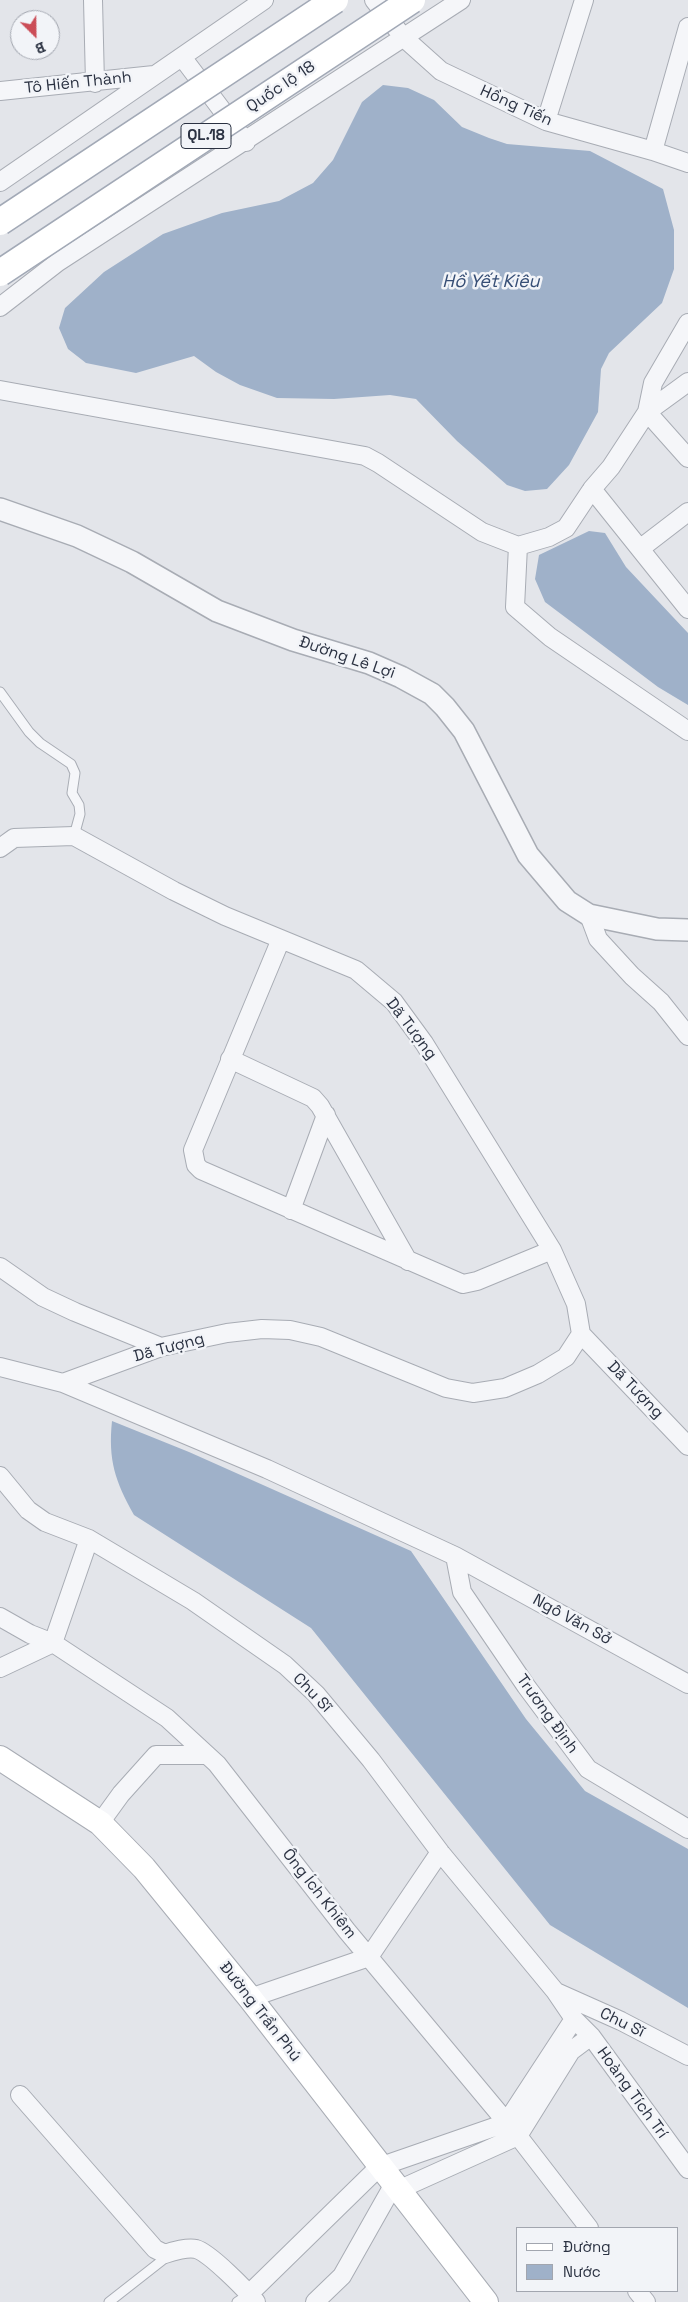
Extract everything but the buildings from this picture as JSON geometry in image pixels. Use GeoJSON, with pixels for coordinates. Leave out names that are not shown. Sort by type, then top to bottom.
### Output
{"type":"FeatureCollection","features":[{"type":"Feature","properties":{"kind":"main road"},"geometry":{"type":"LineString","coordinates":[[0,206],[310,0]]}},
{"type":"Feature","properties":{"kind":"main road","name":"QL.18"},"geometry":{"type":"LineString","coordinates":[[0,222],[335,0]]}},
{"type":"Feature","properties":{"kind":"main road","name":"Quốc lộ 18"},"geometry":{"type":"LineString","coordinates":[[0,257],[387,0]]}},
{"type":"Feature","properties":{"kind":"main road","name":"Quốc lộ 18"},"geometry":{"type":"LineString","coordinates":[[0,273],[412,0]]}},
{"type":"Feature","properties":{"kind":"main road","name":"Đường Trần Phú"},"geometry":{"type":"LineString","coordinates":[[0,1758],[100,1823],[144,1868],[250,1998],[486,2302]]}},
{"type":"Feature","properties":{"kind":"street"},"geometry":{"type":"LineString","coordinates":[[93,0],[95,82]]}},
{"type":"Feature","properties":{"kind":"street"},"geometry":{"type":"LineString","coordinates":[[0,182],[264,0]]}},
{"type":"Feature","properties":{"kind":"street","name":"Hồng Tiến"},"geometry":{"type":"LineString","coordinates":[[374,0],[403,37],[442,71],[546,122],[653,150],[688,163]]}},
{"type":"Feature","properties":{"kind":"street"},"geometry":{"type":"LineString","coordinates":[[0,307],[58,262],[246,142],[461,0]]}},
{"type":"Feature","properties":{"kind":"street"},"geometry":{"type":"LineString","coordinates":[[546,122],[584,0]]}},
{"type":"Feature","properties":{"kind":"street"},"geometry":{"type":"LineString","coordinates":[[653,150],[688,27]]}},
{"type":"Feature","properties":{"kind":"street"},"geometry":{"type":"LineString","coordinates":[[182,57],[246,142]]}},
{"type":"Feature","properties":{"kind":"street","name":"Tô Hiến Thành"},"geometry":{"type":"LineString","coordinates":[[0,91],[156,75]]}},
{"type":"Feature","properties":{"kind":"street"},"geometry":{"type":"LineString","coordinates":[[648,412],[653,383],[688,323]]}},
{"type":"Feature","properties":{"kind":"street"},"geometry":{"type":"LineString","coordinates":[[0,390],[364,456],[378,462],[482,532],[518,546],[549,537],[566,528],[592,489],[611,467],[648,412],[688,382]]}},
{"type":"Feature","properties":{"kind":"street"},"geometry":{"type":"LineString","coordinates":[[648,412],[688,458]]}},
{"type":"Feature","properties":{"kind":"street"},"geometry":{"type":"LineString","coordinates":[[592,489],[688,609]]}},
{"type":"Feature","properties":{"kind":"street","name":"Đường Lê Lợi"},"geometry":{"type":"LineString","coordinates":[[0,509],[77,536],[132,562],[217,612],[294,640],[369,663],[401,677],[432,694],[446,707],[464,731],[528,854],[567,901],[589,915],[657,929],[688,930]]}},
{"type":"Feature","properties":{"kind":"street"},"geometry":{"type":"LineString","coordinates":[[641,548],[688,512]]}},
{"type":"Feature","properties":{"kind":"street"},"geometry":{"type":"LineString","coordinates":[[518,546],[514,607],[550,637],[688,731]]}},
{"type":"Feature","properties":{"kind":"street"},"geometry":{"type":"LineString","coordinates":[[0,848],[14,838],[74,836]]}},
{"type":"Feature","properties":{"kind":"street","name":"Dã Tượng"},"geometry":{"type":"LineString","coordinates":[[74,836],[174,891],[356,970],[394,1002],[424,1043],[552,1250],[576,1304],[581,1334],[688,1446]]}},
{"type":"Feature","properties":{"kind":"street"},"geometry":{"type":"LineString","coordinates":[[589,915],[598,939],[632,976],[661,1002],[688,1036]]}},
{"type":"Feature","properties":{"kind":"street"},"geometry":{"type":"LineString","coordinates":[[281,939],[193,1150],[196,1164],[201,1170],[463,1284],[476,1281],[552,1250]]}},
{"type":"Feature","properties":{"kind":"street"},"geometry":{"type":"LineString","coordinates":[[230,1059],[312,1098],[326,1115],[408,1261]]}},
{"type":"Feature","properties":{"kind":"street"},"geometry":{"type":"LineString","coordinates":[[291,1210],[326,1115]]}},
{"type":"Feature","properties":{"kind":"street"},"geometry":{"type":"LineString","coordinates":[[0,1267],[43,1297],[161,1347]]}},
{"type":"Feature","properties":{"kind":"street","name":"Dã Tượng"},"geometry":{"type":"LineString","coordinates":[[64,1382],[161,1347],[227,1333],[262,1329],[290,1330],[321,1337],[446,1388],[473,1393],[506,1388],[538,1374],[566,1357],[581,1334]]}},
{"type":"Feature","properties":{"kind":"street"},"geometry":{"type":"LineString","coordinates":[[0,1367],[64,1382]]}},
{"type":"Feature","properties":{"kind":"street","name":"Ngô Văn Sở"},"geometry":{"type":"LineString","coordinates":[[64,1382],[267,1469],[455,1556],[688,1684]]}},
{"type":"Feature","properties":{"kind":"street","name":"Chu Sĩ"},"geometry":{"type":"LineString","coordinates":[[0,1476],[28,1510],[45,1522],[89,1539],[193,1601],[285,1665],[316,1694],[371,1760],[440,1852],[555,1991],[574,2019]]}},
{"type":"Feature","properties":{"kind":"street"},"geometry":{"type":"LineString","coordinates":[[0,1668],[53,1642],[89,1539]]}},
{"type":"Feature","properties":{"kind":"street","name":"Trương Định"},"geometry":{"type":"LineString","coordinates":[[455,1556],[462,1592],[526,1686],[588,1769],[688,1830]]}},
{"type":"Feature","properties":{"kind":"street","name":"Ông Ích Khiêm"},"geometry":{"type":"LineString","coordinates":[[0,1617],[30,1634],[53,1642],[167,1718],[218,1764],[369,1957],[518,2136],[588,2227]]}},
{"type":"Feature","properties":{"kind":"street"},"geometry":{"type":"LineString","coordinates":[[100,1823],[121,1794],[156,1755],[207,1755]]}},
{"type":"Feature","properties":{"kind":"street"},"geometry":{"type":"LineString","coordinates":[[250,1998],[369,1957],[440,1852]]}},
{"type":"Feature","properties":{"kind":"street","name":"Chu Sĩ"},"geometry":{"type":"LineString","coordinates":[[555,1991],[621,2021],[688,2056]]}},
{"type":"Feature","properties":{"kind":"street"},"geometry":{"type":"LineString","coordinates":[[20,2095],[155,2249],[165,2254],[175,2250],[196,2249],[212,2260],[248,2299],[390,2180],[506,2123],[574,2019]]}},
{"type":"Feature","properties":{"kind":"street","name":"Hoàng Tích Trí"},"geometry":{"type":"LineString","coordinates":[[574,2019],[591,2036],[688,2169]]}},
{"type":"Feature","properties":{"kind":"street"},"geometry":{"type":"LineString","coordinates":[[315,2302],[342,2276],[390,2180],[518,2136],[571,2051],[591,2036]]}},
{"type":"Feature","properties":{"kind":"street"},"geometry":{"type":"LineString","coordinates":[[638,2292],[646,2302]]}},
{"type":"Feature","properties":{"kind":"lane"},"geometry":{"type":"LineString","coordinates":[[0,692],[29,732],[40,743],[70,764],[75,772],[72,793],[79,805],[80,814],[74,836]]}},
{"type":"Feature","properties":{"kind":"lane"},"geometry":{"type":"LineString","coordinates":[[109,2302],[175,2250]]}},
{"type":"Feature","properties":{"kind":"water","name":"Hồ Yết Kiêu"},"geometry":{"type":"Polygon","coordinates":[[[383,85],[408,88],[434,100],[462,127],[489,138],[507,144],[590,151],[663,189],[674,230],[674,269],[662,303],[609,353],[601,369],[598,412],[569,465],[547,489],[525,491],[507,485],[457,441],[416,399],[390,395],[334,399],[277,398],[240,385],[216,372],[194,356],[136,373],[86,363],[68,349],[59,328],[65,308],[104,272],[163,234],[222,213],[279,201],[313,183],[333,160],[362,102],[383,85]]]}},
{"type":"Feature","properties":{"kind":"water"},"geometry":{"type":"Polygon","coordinates":[[[589,531],[605,533],[626,567],[688,633],[688,705],[658,687],[545,602],[535,579],[539,555],[589,531]]]}},
{"type":"Feature","properties":{"kind":"water"},"geometry":{"type":"Polygon","coordinates":[[[112,1421],[189,1452],[411,1551],[526,1719],[585,1791],[688,1849],[688,2008],[550,1925],[311,1628],[134,1515],[114,1470],[111,1447],[112,1421]]]}}]}
